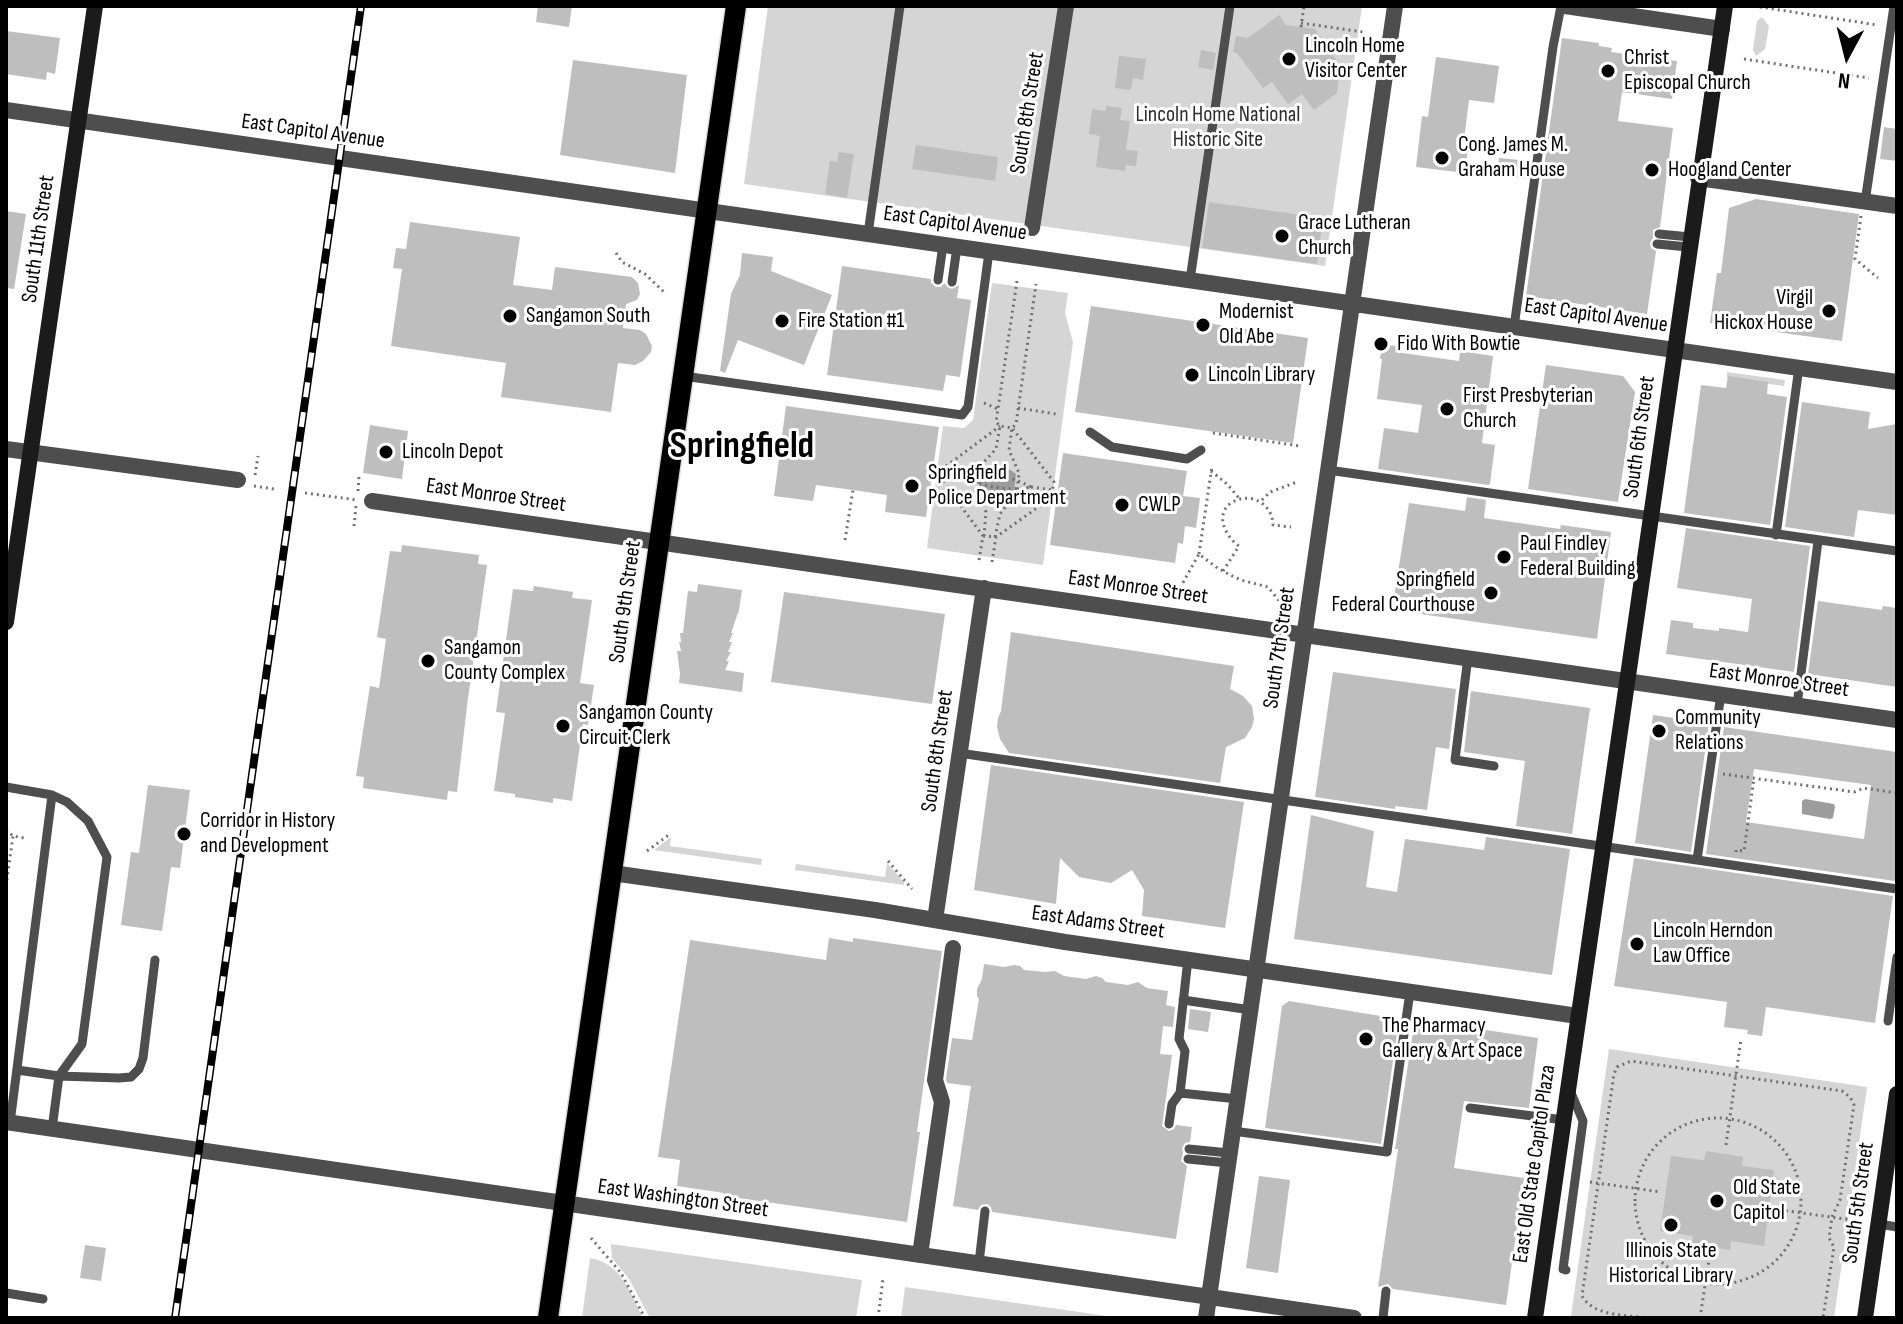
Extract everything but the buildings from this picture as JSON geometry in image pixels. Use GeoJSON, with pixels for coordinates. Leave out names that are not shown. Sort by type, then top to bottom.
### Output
{"type":"FeatureCollection","features":[{"type":"Feature","properties":{"kind":"main road","name":"South 11th Street"},"geometry":{"type":"LineString","coordinates":[[6,619],[95,6]]}},
{"type":"Feature","properties":{"kind":"main road","name":"South 9th Street"},"geometry":{"type":"LineString","coordinates":[[548,1318],[736,6]]}},
{"type":"Feature","properties":{"kind":"main road","name":"South 6th Street"},"geometry":{"type":"LineString","coordinates":[[1578,1016],[1725,6]]}},
{"type":"Feature","properties":{"kind":"main road","name":"East Old State Capitol Plaza"},"geometry":{"type":"LineString","coordinates":[[1535,1318],[1578,1016]]}},
{"type":"Feature","properties":{"kind":"main road","name":"South 5th Street"},"geometry":{"type":"LineString","coordinates":[[1865,1318],[1897,1094]]}},
{"type":"Feature","properties":{"kind":"street","name":"South 8th Street"},"geometry":{"type":"LineString","coordinates":[[1032,228],[1066,6]]}},
{"type":"Feature","properties":{"kind":"street","name":"South 7th Street"},"geometry":{"type":"LineString","coordinates":[[1206,1318],[1395,6]]}},
{"type":"Feature","properties":{"kind":"street"},"geometry":{"type":"LineString","coordinates":[[1563,6],[1722,29]]}},
{"type":"Feature","properties":{"kind":"street","name":"East Capitol Avenue"},"geometry":{"type":"LineString","coordinates":[[6,110],[1897,382]]}},
{"type":"Feature","properties":{"kind":"street"},"geometry":{"type":"LineString","coordinates":[[1698,178],[1864,207],[1897,206]]}},
{"type":"Feature","properties":{"kind":"street"},"geometry":{"type":"LineString","coordinates":[[6,449],[238,480]]}},
{"type":"Feature","properties":{"kind":"street","name":"East Monroe Street"},"geometry":{"type":"LineString","coordinates":[[364,500],[1897,720]]}},
{"type":"Feature","properties":{"kind":"street","name":"South 8th Street"},"geometry":{"type":"LineString","coordinates":[[935,920],[984,588]]}},
{"type":"Feature","properties":{"kind":"street","name":"East Adams Street"},"geometry":{"type":"LineString","coordinates":[[612,873],[1578,1016]]}},
{"type":"Feature","properties":{"kind":"street"},"geometry":{"type":"LineString","coordinates":[[920,1255],[942,1102],[935,1080],[953,948]]}},
{"type":"Feature","properties":{"kind":"street","name":"East Washington Street"},"geometry":{"type":"LineString","coordinates":[[8,1123],[1354,1318]]}},
{"type":"Feature","properties":{"kind":"lane"},"geometry":{"type":"LineString","coordinates":[[868,234],[900,6]]}},
{"type":"Feature","properties":{"kind":"lane"},"geometry":{"type":"LineString","coordinates":[[1190,280],[1230,6]]}},
{"type":"Feature","properties":{"kind":"lane"},"geometry":{"type":"LineString","coordinates":[[1514,327],[1553,47],[1563,6]]}},
{"type":"Feature","properties":{"kind":"lane"},"geometry":{"type":"LineString","coordinates":[[1864,207],[1894,6]]}},
{"type":"Feature","properties":{"kind":"lane"},"geometry":{"type":"LineString","coordinates":[[1658,239],[1689,242]]}},
{"type":"Feature","properties":{"kind":"lane"},"geometry":{"type":"LineString","coordinates":[[938,280],[950,246]]}},
{"type":"Feature","properties":{"kind":"lane"},"geometry":{"type":"LineString","coordinates":[[950,246],[952,282]]}},
{"type":"Feature","properties":{"kind":"lane"},"geometry":{"type":"LineString","coordinates":[[683,376],[962,415],[968,407],[989,252]]}},
{"type":"Feature","properties":{"kind":"lane"},"geometry":{"type":"LineString","coordinates":[[1776,535],[1799,367]]}},
{"type":"Feature","properties":{"kind":"lane"},"geometry":{"type":"LineString","coordinates":[[1090,432],[1112,447],[1187,459],[1201,450]]}},
{"type":"Feature","properties":{"kind":"lane"},"geometry":{"type":"LineString","coordinates":[[1328,470],[1897,551]]}},
{"type":"Feature","properties":{"kind":"lane"},"geometry":{"type":"LineString","coordinates":[[1797,705],[1818,541]]}},
{"type":"Feature","properties":{"kind":"lane"},"geometry":{"type":"LineString","coordinates":[[1468,657],[1455,760],[1494,766]]}},
{"type":"Feature","properties":{"kind":"lane"},"geometry":{"type":"LineString","coordinates":[[1697,860],[1721,694]]}},
{"type":"Feature","properties":{"kind":"lane"},"geometry":{"type":"LineString","coordinates":[[959,753],[1897,889]]}},
{"type":"Feature","properties":{"kind":"lane"},"geometry":{"type":"LineString","coordinates":[[6,787],[52,795],[67,802],[88,821],[107,857],[82,1044],[59,1076],[52,1129]]}},
{"type":"Feature","properties":{"kind":"lane"},"geometry":{"type":"LineString","coordinates":[[8,1123],[52,795]]}},
{"type":"Feature","properties":{"kind":"lane"},"geometry":{"type":"LineString","coordinates":[[1888,1021],[1897,957]]}},
{"type":"Feature","properties":{"kind":"lane"},"geometry":{"type":"LineString","coordinates":[[1169,1124],[1172,1104],[1180,1093],[1185,1051],[1179,1039],[1188,959]]}},
{"type":"Feature","properties":{"kind":"lane"},"geometry":{"type":"LineString","coordinates":[[17,1070],[59,1076],[131,1077],[139,1069],[143,1058],[155,960]]}},
{"type":"Feature","properties":{"kind":"lane"},"geometry":{"type":"LineString","coordinates":[[1233,1131],[1387,1152],[1410,992]]}},
{"type":"Feature","properties":{"kind":"lane"},"geometry":{"type":"LineString","coordinates":[[1183,1000],[1251,1010]]}},
{"type":"Feature","properties":{"kind":"lane"},"geometry":{"type":"LineString","coordinates":[[1566,1270],[1563,1269],[1583,1121],[1568,1086]]}},
{"type":"Feature","properties":{"kind":"lane"},"geometry":{"type":"LineString","coordinates":[[1180,1093],[1238,1099]]}},
{"type":"Feature","properties":{"kind":"lane"},"geometry":{"type":"LineString","coordinates":[[1470,1108],[1564,1120]]}},
{"type":"Feature","properties":{"kind":"lane"},"geometry":{"type":"LineString","coordinates":[[1189,1154],[1229,1158]]}},
{"type":"Feature","properties":{"kind":"lane"},"geometry":{"type":"LineString","coordinates":[[979,1263],[985,1211]]}},
{"type":"Feature","properties":{"kind":"lane"},"geometry":{"type":"LineString","coordinates":[[1879,1224],[1897,1227]]}},
{"type":"Feature","properties":{"kind":"lane"},"geometry":{"type":"LineString","coordinates":[[1383,1318],[1386,1291]]}},
{"type":"Feature","properties":{"kind":"lane"},"geometry":{"type":"LineString","coordinates":[[6,1293],[43,1299]]}},
{"type":"Feature","properties":{"kind":"path"},"geometry":{"type":"LineString","coordinates":[[1304,6],[1301,25],[1363,32]]}},
{"type":"Feature","properties":{"kind":"path"},"geometry":{"type":"LineString","coordinates":[[1754,6],[1890,27]]}},
{"type":"Feature","properties":{"kind":"path"},"geometry":{"type":"LineString","coordinates":[[1744,59],[1882,80]]}},
{"type":"Feature","properties":{"kind":"path"},"geometry":{"type":"LineString","coordinates":[[1864,207],[1855,259],[1878,278]]}},
{"type":"Feature","properties":{"kind":"path"},"geometry":{"type":"LineString","coordinates":[[616,253],[622,262],[645,274],[664,292]]}},
{"type":"Feature","properties":{"kind":"path"},"geometry":{"type":"LineString","coordinates":[[1000,426],[945,467],[943,482],[984,536],[995,537],[1051,498],[1054,482],[1012,428],[996,422],[1017,281]]}},
{"type":"Feature","properties":{"kind":"path"},"geometry":{"type":"LineString","coordinates":[[992,562],[998,517],[1017,492],[1019,473],[1009,450],[1012,428],[1016,424],[1036,284]]}},
{"type":"Feature","properties":{"kind":"path"},"geometry":{"type":"LineString","coordinates":[[969,400],[998,409]]}},
{"type":"Feature","properties":{"kind":"path"},"geometry":{"type":"LineString","coordinates":[[1018,408],[1056,414]]}},
{"type":"Feature","properties":{"kind":"path"},"geometry":{"type":"LineString","coordinates":[[979,560],[986,516],[978,492],[979,471],[996,449],[1000,426]]}},
{"type":"Feature","properties":{"kind":"path"},"geometry":{"type":"LineString","coordinates":[[1213,433],[1300,446]]}},
{"type":"Feature","properties":{"kind":"path"},"geometry":{"type":"LineString","coordinates":[[258,456],[253,486],[274,489]]}},
{"type":"Feature","properties":{"kind":"path"},"geometry":{"type":"LineString","coordinates":[[1180,588],[1199,554],[1211,468],[1239,498]]}},
{"type":"Feature","properties":{"kind":"path"},"geometry":{"type":"LineString","coordinates":[[944,475],[998,475],[1019,480],[1031,487]]}},
{"type":"Feature","properties":{"kind":"path"},"geometry":{"type":"LineString","coordinates":[[354,526],[364,500],[359,476]]}},
{"type":"Feature","properties":{"kind":"path"},"geometry":{"type":"LineString","coordinates":[[965,477],[997,489],[1031,487],[1052,490]]}},
{"type":"Feature","properties":{"kind":"path"},"geometry":{"type":"LineString","coordinates":[[1261,501],[1270,492],[1297,482]]}},
{"type":"Feature","properties":{"kind":"path"},"geometry":{"type":"LineString","coordinates":[[845,540],[853,490]]}},
{"type":"Feature","properties":{"kind":"path"},"geometry":{"type":"LineString","coordinates":[[305,493],[364,500]]}},
{"type":"Feature","properties":{"kind":"path"},"geometry":{"type":"LineString","coordinates":[[1223,571],[1239,546],[1231,541],[1223,528],[1224,514],[1226,508],[1239,498],[1261,501],[1270,511],[1273,525],[1291,527]]}},
{"type":"Feature","properties":{"kind":"path"},"geometry":{"type":"LineString","coordinates":[[1199,554],[1241,580],[1268,587],[1281,603]]}},
{"type":"Feature","properties":{"kind":"path"},"geometry":{"type":"LineString","coordinates":[[1710,772],[1854,792],[1864,788],[1897,793]]}},
{"type":"Feature","properties":{"kind":"path"},"geometry":{"type":"LineString","coordinates":[[1734,866],[1736,850],[1744,851],[1754,778]]}},
{"type":"Feature","properties":{"kind":"path"},"geometry":{"type":"LineString","coordinates":[[6,830],[13,836],[24,838]]}},
{"type":"Feature","properties":{"kind":"path"},"geometry":{"type":"LineString","coordinates":[[647,851],[670,834]]}},
{"type":"Feature","properties":{"kind":"path"},"geometry":{"type":"LineString","coordinates":[[6,886],[13,836]]}},
{"type":"Feature","properties":{"kind":"path"},"geometry":{"type":"LineString","coordinates":[[888,861],[912,889]]}},
{"type":"Feature","properties":{"kind":"path"},"geometry":{"type":"LineString","coordinates":[[1726,1145],[1741,1039]]}},
{"type":"Feature","properties":{"kind":"path"},"geometry":{"type":"LineString","coordinates":[[1650,1318],[1598,1311],[1582,1296],[1614,1074],[1617,1067],[1631,1061],[1842,1091],[1850,1097],[1854,1105],[1840,1200],[1832,1217],[1829,1238],[1834,1247],[1823,1318]]}},
{"type":"Feature","properties":{"kind":"path"},"geometry":{"type":"LineString","coordinates":[[1709,1119],[1729,1120],[1756,1128],[1784,1150],[1800,1184],[1800,1213],[1790,1244],[1776,1261],[1741,1280],[1706,1282],[1678,1273],[1652,1251],[1635,1217],[1635,1189],[1648,1156],[1673,1131],[1709,1119]]}},
{"type":"Feature","properties":{"kind":"path"},"geometry":{"type":"LineString","coordinates":[[1584,1181],[1661,1192]]}},
{"type":"Feature","properties":{"kind":"path"},"geometry":{"type":"LineString","coordinates":[[1524,1195],[1531,1196],[1532,1185]]}},
{"type":"Feature","properties":{"kind":"path"},"geometry":{"type":"LineString","coordinates":[[1774,1209],[1852,1220]]}},
{"type":"Feature","properties":{"kind":"path"},"geometry":{"type":"LineString","coordinates":[[591,1238],[621,1273],[645,1318]]}},
{"type":"Feature","properties":{"kind":"path"},"geometry":{"type":"LineString","coordinates":[[1700,1318],[1711,1247]]}},
{"type":"Feature","properties":{"kind":"path"},"geometry":{"type":"LineString","coordinates":[[878,1318],[883,1279]]}},
{"type":"Feature","properties":{"kind":"green space","name":"Lincoln Home National Historic Site"},"geometry":{"type":"Polygon","coordinates":[[[768,6],[1362,6],[1325,266],[744,184],[768,6]]]}},
{"type":"Feature","properties":{"kind":"green space"},"geometry":{"type":"Polygon","coordinates":[[[1762,17],[1769,26],[1765,49],[1756,56],[1753,50],[1757,21],[1762,17]]]}},
{"type":"Feature","properties":{"kind":"green space"},"geometry":{"type":"Polygon","coordinates":[[[992,283],[1068,293],[1065,313],[1073,342],[1043,565],[927,548],[943,426],[964,428],[973,420],[992,283]]]}},
{"type":"Feature","properties":{"kind":"green space"},"geometry":{"type":"Polygon","coordinates":[[[1727,372],[1785,380],[1784,386],[1727,378],[1727,372]]]}},
{"type":"Feature","properties":{"kind":"green space"},"geometry":{"type":"Polygon","coordinates":[[[671,837],[670,846],[762,859],[761,865],[654,850],[671,837]]]}},
{"type":"Feature","properties":{"kind":"green space"},"geometry":{"type":"Polygon","coordinates":[[[887,863],[904,885],[795,870],[796,864],[885,877],[887,863]]]}},
{"type":"Feature","properties":{"kind":"green space"},"geometry":{"type":"Polygon","coordinates":[[[1609,1049],[1867,1087],[1834,1318],[1571,1316],[1609,1049]]]}},
{"type":"Feature","properties":{"kind":"green space"},"geometry":{"type":"Polygon","coordinates":[[[611,1244],[862,1280],[856,1318],[650,1318],[629,1279],[612,1258],[611,1244]]]}},
{"type":"Feature","properties":{"kind":"green space"},"geometry":{"type":"Polygon","coordinates":[[[590,1258],[610,1266],[617,1273],[643,1318],[582,1318],[590,1258]]]}},
{"type":"Feature","properties":{"kind":"green space"},"geometry":{"type":"Polygon","coordinates":[[[905,1287],[1121,1318],[901,1318],[905,1287]]]}},
{"type":"Feature","properties":{"kind":"shaded area"},"geometry":{"type":"Polygon","coordinates":[[[985,467],[1006,468],[1016,474],[1011,497],[989,496],[979,489],[985,467]]]}},
{"type":"Feature","properties":{"kind":"shaded area"},"geometry":{"type":"Polygon","coordinates":[[[1802,801],[1834,804],[1833,818],[1802,814],[1802,801]]]}},
{"type":"Feature","properties":{"kind":"railway"},"geometry":{"type":"LineString","coordinates":[[175,1318],[361,6]]}},
{"type":"Feature","properties":{"kind":"place","name":"Lincoln Home Visitor Center"},"geometry":{"type":"Point","coordinates":[1289,59]}},
{"type":"Feature","properties":{"kind":"place","name":"Christ Episcopal Church"},"geometry":{"type":"Point","coordinates":[1608,71]}},
{"type":"Feature","properties":{"kind":"place","name":"Cong. James M. Graham House"},"geometry":{"type":"Point","coordinates":[1442,158]}},
{"type":"Feature","properties":{"kind":"place","name":"Hoogland Center"},"geometry":{"type":"Point","coordinates":[1652,170]}},
{"type":"Feature","properties":{"kind":"place","name":"Grace Lutheran Church"},"geometry":{"type":"Point","coordinates":[1282,236]}},
{"type":"Feature","properties":{"kind":"place","name":"Virgil Hickox House"},"geometry":{"type":"Point","coordinates":[1829,311]}},
{"type":"Feature","properties":{"kind":"place","name":"Sangamon South"},"geometry":{"type":"Point","coordinates":[510,316]}},
{"type":"Feature","properties":{"kind":"place","name":"Fire Station #1"},"geometry":{"type":"Point","coordinates":[782,321]}},
{"type":"Feature","properties":{"kind":"place","name":"Modernist Old Abe"},"geometry":{"type":"Point","coordinates":[1203,325]}},
{"type":"Feature","properties":{"kind":"place","name":"Fido With Bowtie"},"geometry":{"type":"Point","coordinates":[1381,344]}},
{"type":"Feature","properties":{"kind":"place","name":"Lincoln Library"},"geometry":{"type":"Point","coordinates":[1192,375]}},
{"type":"Feature","properties":{"kind":"place","name":"First Presbyterian Church"},"geometry":{"type":"Point","coordinates":[1447,409]}},
{"type":"Feature","properties":{"kind":"place","name":"Lincoln Depot"},"geometry":{"type":"Point","coordinates":[386,452]}},
{"type":"Feature","properties":{"kind":"place","name":"Springfield Police Department"},"geometry":{"type":"Point","coordinates":[912,486]}},
{"type":"Feature","properties":{"kind":"place","name":"CWLP"},"geometry":{"type":"Point","coordinates":[1122,505]}},
{"type":"Feature","properties":{"kind":"place","name":"Paul Findley Federal Building"},"geometry":{"type":"Point","coordinates":[1504,557]}},
{"type":"Feature","properties":{"kind":"place","name":"Springfield Federal Courthouse"},"geometry":{"type":"Point","coordinates":[1491,593]}},
{"type":"Feature","properties":{"kind":"place","name":"Sangamon County Complex"},"geometry":{"type":"Point","coordinates":[428,661]}},
{"type":"Feature","properties":{"kind":"place","name":"Sangamon County Circuit Clerk"},"geometry":{"type":"Point","coordinates":[563,726]}},
{"type":"Feature","properties":{"kind":"place","name":"Community Relations"},"geometry":{"type":"Point","coordinates":[1659,731]}},
{"type":"Feature","properties":{"kind":"place","name":"Corridor in History and Development"},"geometry":{"type":"Point","coordinates":[184,834]}},
{"type":"Feature","properties":{"kind":"place","name":"Lincoln Herndon Law Office"},"geometry":{"type":"Point","coordinates":[1637,944]}},
{"type":"Feature","properties":{"kind":"place","name":"The Pharmacy Gallery & Art Space"},"geometry":{"type":"Point","coordinates":[1366,1039]}},
{"type":"Feature","properties":{"kind":"place","name":"Old State Capitol"},"geometry":{"type":"Point","coordinates":[1717,1201]}},
{"type":"Feature","properties":{"kind":"place","name":"Illinois State Historical Library"},"geometry":{"type":"Point","coordinates":[1671,1225]}},
{"type":"Feature","properties":{"kind":"district","name":"Springfield"},"geometry":{"type":"Point","coordinates":[742,447]}}]}
